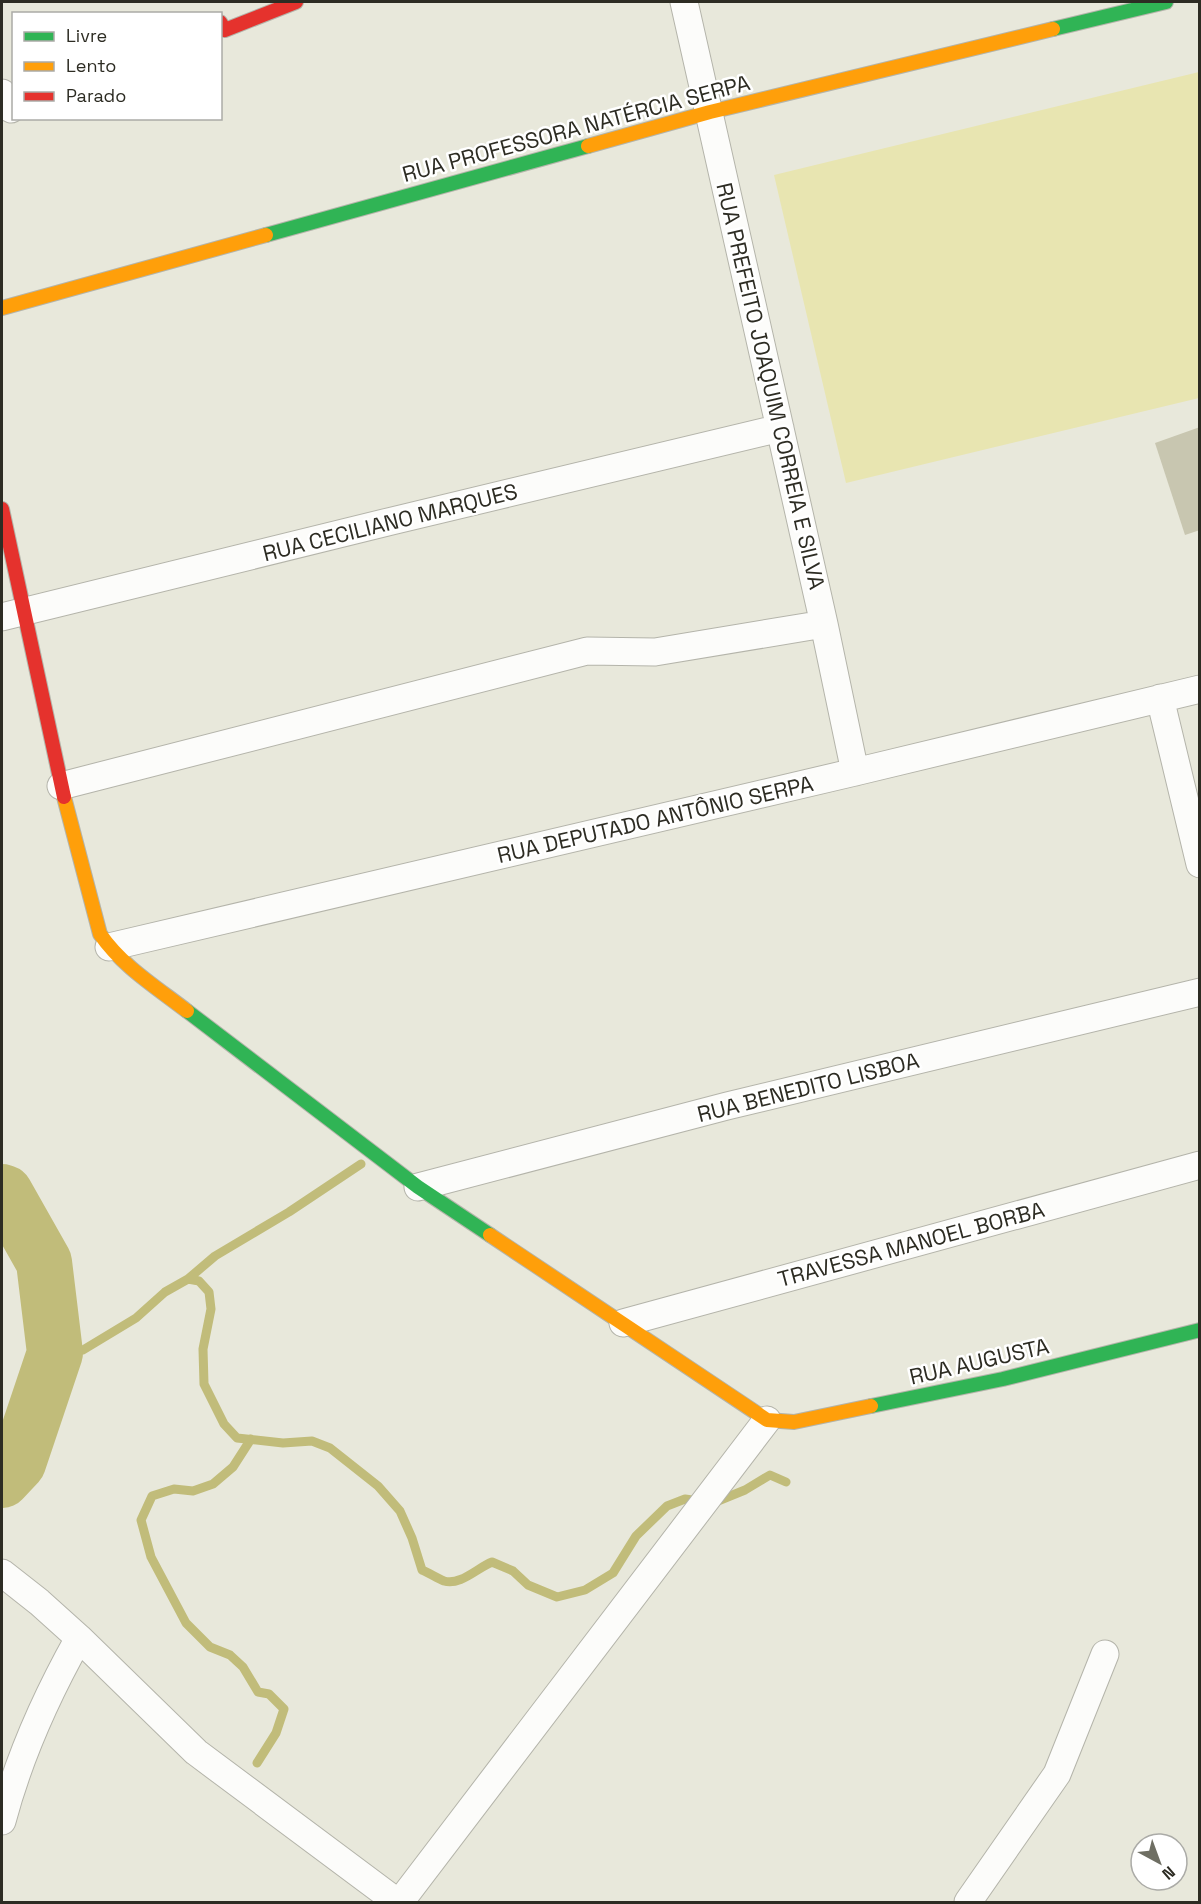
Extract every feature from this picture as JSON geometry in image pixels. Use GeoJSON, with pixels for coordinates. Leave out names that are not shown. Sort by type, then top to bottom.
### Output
{"type":"FeatureCollection","features":[{"type":"Feature","properties":{"kind":"street"},"geometry":{"type":"LineString","coordinates":[[222,20],[296,2]]}},
{"type":"Feature","properties":{"kind":"street","name":"RUA PREFEITO JOAQUIM CORREIA E SILVA"},"geometry":{"type":"LineString","coordinates":[[684,2],[824,624],[855,772]]}},
{"type":"Feature","properties":{"kind":"street","name":"RUA PROFESSORA NATÉRCIA SERPA"},"geometry":{"type":"LineString","coordinates":[[2,308],[710,112],[1166,2]]}},
{"type":"Feature","properties":{"kind":"street","name":"RUA CECILIANO MARQUES"},"geometry":{"type":"LineString","coordinates":[[12,614],[780,428]]}},
{"type":"Feature","properties":{"kind":"street"},"geometry":{"type":"LineString","coordinates":[[2,509],[12,614],[100,934],[109,946],[128,966],[418,1187],[767,1420],[399,1902],[196,1752],[79,1638],[39,1602],[2,1574]]}},
{"type":"Feature","properties":{"kind":"street"},"geometry":{"type":"LineString","coordinates":[[61,786],[588,651],[655,652],[824,624]]}},
{"type":"Feature","properties":{"kind":"street","name":"RUA DEPUTADO ANTÔNIO SERPA"},"geometry":{"type":"LineString","coordinates":[[109,946],[1200,689]]}},
{"type":"Feature","properties":{"kind":"street"},"geometry":{"type":"LineString","coordinates":[[1160,698],[1200,864]]}},
{"type":"Feature","properties":{"kind":"street","name":"RUA BENEDITO LISBOA"},"geometry":{"type":"LineString","coordinates":[[418,1187],[727,1106],[1200,992]]}},
{"type":"Feature","properties":{"kind":"street","name":"TRAVESSA MANOEL BORBA"},"geometry":{"type":"LineString","coordinates":[[623,1323],[1200,1164]]}},
{"type":"Feature","properties":{"kind":"street","name":"RUA AUGUSTA"},"geometry":{"type":"LineString","coordinates":[[767,1420],[794,1422],[992,1382],[1200,1330]]}},
{"type":"Feature","properties":{"kind":"street"},"geometry":{"type":"LineString","coordinates":[[2,1821],[11,1784],[57,1678],[79,1638]]}},
{"type":"Feature","properties":{"kind":"street"},"geometry":{"type":"LineString","coordinates":[[968,1902],[1057,1774],[1105,1654]]}},
{"type":"Feature","properties":{"kind":"shaded area"},"geometry":{"type":"Polygon","coordinates":[[[1199,72],[1199,398],[846,483],[774,175],[1199,72]]]}},
{"type":"Feature","properties":{"kind":"building"},"geometry":{"type":"Polygon","coordinates":[[[1200,427],[1200,530],[1185,535],[1155,443],[1200,427]]]}},
{"type":"Feature","properties":{"kind":"waterway"},"geometry":{"type":"LineString","coordinates":[[188,1279],[215,1256],[289,1212],[361,1164]]}},
{"type":"Feature","properties":{"kind":"waterway"},"geometry":{"type":"LineString","coordinates":[[2,1192],[5,1193],[44,1262],[55,1353],[18,1463],[2,1480]]}},
{"type":"Feature","properties":{"kind":"waterway"},"geometry":{"type":"LineString","coordinates":[[55,1353],[83,1350],[136,1318],[165,1292],[188,1279],[199,1281],[209,1292],[211,1309],[203,1349],[204,1384],[224,1424],[237,1438],[283,1443],[312,1441],[330,1448],[378,1486],[400,1511],[412,1538],[422,1570],[444,1581],[462,1579],[492,1562],[513,1571],[528,1585],[557,1597],[585,1590],[613,1573],[636,1536],[667,1506],[685,1499],[699,1501]]}},
{"type":"Feature","properties":{"kind":"waterway"},"geometry":{"type":"LineString","coordinates":[[251,1439],[233,1467],[213,1484],[193,1491],[174,1489],[152,1496],[141,1520],[151,1557],[186,1623],[210,1647],[230,1655],[243,1667],[258,1692],[269,1694],[284,1709],[276,1733],[257,1763]]}},
{"type":"Feature","properties":{"kind":"waterway"},"geometry":{"type":"LineString","coordinates":[[713,1503],[745,1490],[770,1475],[786,1482]]}},
{"type":"Feature","properties":{"kind":"traffic: fast"},"geometry":{"type":"LineString","coordinates":[[1053,29],[1166,2]]}},
{"type":"Feature","properties":{"kind":"traffic: fast"},"geometry":{"type":"LineString","coordinates":[[266,235],[588,146]]}},
{"type":"Feature","properties":{"kind":"traffic: fast"},"geometry":{"type":"LineString","coordinates":[[187,1011],[418,1187],[490,1235]]}},
{"type":"Feature","properties":{"kind":"traffic: fast"},"geometry":{"type":"LineString","coordinates":[[871,1406],[1003,1379],[1200,1330]]}},
{"type":"Feature","properties":{"kind":"traffic: slow"},"geometry":{"type":"LineString","coordinates":[[588,146],[710,112],[1053,29]]}},
{"type":"Feature","properties":{"kind":"traffic: slow"},"geometry":{"type":"LineString","coordinates":[[2,308],[266,235]]}},
{"type":"Feature","properties":{"kind":"traffic: slow"},"geometry":{"type":"LineString","coordinates":[[64,797],[100,934],[129,966],[187,1011]]}},
{"type":"Feature","properties":{"kind":"traffic: slow"},"geometry":{"type":"LineString","coordinates":[[490,1235],[767,1420],[794,1422],[871,1406]]}},
{"type":"Feature","properties":{"kind":"traffic: jam"},"geometry":{"type":"LineString","coordinates":[[222,25],[225,30],[296,2]]}},
{"type":"Feature","properties":{"kind":"traffic: jam"},"geometry":{"type":"LineString","coordinates":[[2,509],[64,797]]}}]}
